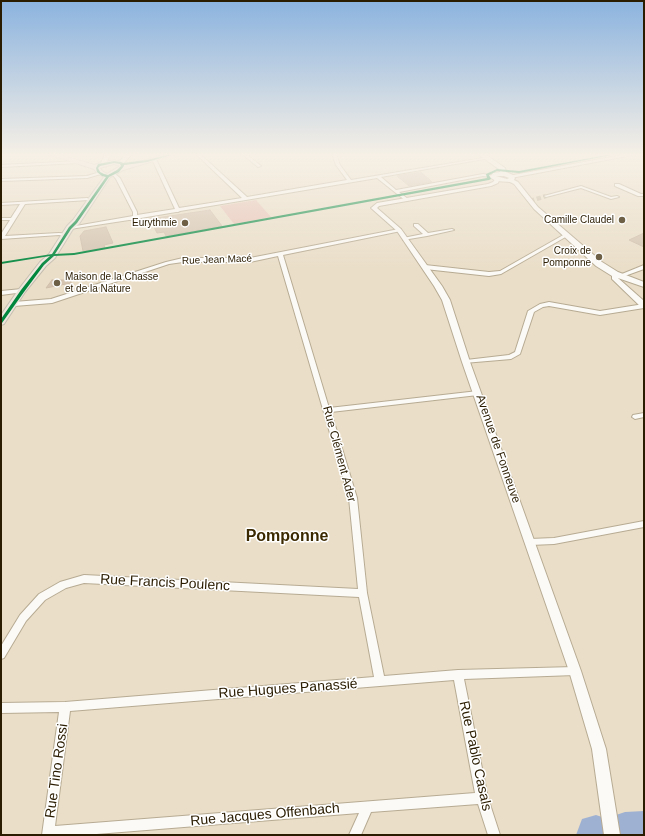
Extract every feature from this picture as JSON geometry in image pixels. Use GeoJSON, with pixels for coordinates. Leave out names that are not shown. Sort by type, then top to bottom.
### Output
{"type":"FeatureCollection","features":[{"type":"Feature","properties":{"kind":"main road"},"geometry":{"type":"LineString","coordinates":[[1,322],[22,290],[43,264],[52,256],[52,250],[91,193]]}},
{"type":"Feature","properties":{"kind":"main road"},"geometry":{"type":"LineString","coordinates":[[65,233],[76,222],[93,193]]}},
{"type":"Feature","properties":{"kind":"main road"},"geometry":{"type":"LineString","coordinates":[[524,193],[536,208],[599,264],[618,275],[644,285]]}},
{"type":"Feature","properties":{"kind":"street"},"geometry":{"type":"LineString","coordinates":[[126,193],[135,212],[145,216]]}},
{"type":"Feature","properties":{"kind":"street"},"geometry":{"type":"LineString","coordinates":[[170,193],[178,211]]}},
{"type":"Feature","properties":{"kind":"street"},"geometry":{"type":"LineString","coordinates":[[240,193],[246,199]]}},
{"type":"Feature","properties":{"kind":"street"},"geometry":{"type":"LineString","coordinates":[[1,238],[65,233],[145,216],[283,193]]}},
{"type":"Feature","properties":{"kind":"street"},"geometry":{"type":"LineString","coordinates":[[397,193],[406,200]]}},
{"type":"Feature","properties":{"kind":"street","name":"Avenue de Fonneuve"},"geometry":{"type":"LineString","coordinates":[[445,193],[378,205],[374,208],[402,234],[446,300],[466,362],[575,671],[599,749],[612,835]]}},
{"type":"Feature","properties":{"kind":"street"},"geometry":{"type":"LineString","coordinates":[[546,196],[558,193]]}},
{"type":"Feature","properties":{"kind":"street"},"geometry":{"type":"LineString","coordinates":[[597,193],[611,198],[617,197]]}},
{"type":"Feature","properties":{"kind":"street"},"geometry":{"type":"LineString","coordinates":[[1,204],[87,199]]}},
{"type":"Feature","properties":{"kind":"street"},"geometry":{"type":"LineString","coordinates":[[1,238],[23,203]]}},
{"type":"Feature","properties":{"kind":"street"},"geometry":{"type":"LineString","coordinates":[[131,219],[135,212]]}},
{"type":"Feature","properties":{"kind":"street"},"geometry":{"type":"LineString","coordinates":[[1,219],[13,218]]}},
{"type":"Feature","properties":{"kind":"street"},"geometry":{"type":"LineString","coordinates":[[416,225],[427,235]]}},
{"type":"Feature","properties":{"kind":"street","name":"Rue Jean Macé"},"geometry":{"type":"LineString","coordinates":[[14,304],[52,301],[168,263],[183,260],[250,260],[402,234],[427,235],[452,230]]}},
{"type":"Feature","properties":{"kind":"street"},"geometry":{"type":"LineString","coordinates":[[425,267],[489,274],[501,272],[567,235]]}},
{"type":"Feature","properties":{"kind":"street","name":"Rue Clément Ader"},"geometry":{"type":"LineString","coordinates":[[280,254],[352,498],[363,593],[380,682]]}},
{"type":"Feature","properties":{"kind":"street"},"geometry":{"type":"LineString","coordinates":[[644,267],[618,275],[614,278],[644,306]]}},
{"type":"Feature","properties":{"kind":"street"},"geometry":{"type":"LineString","coordinates":[[1,293],[22,290]]}},
{"type":"Feature","properties":{"kind":"street"},"geometry":{"type":"LineString","coordinates":[[466,362],[511,357],[518,352],[531,311],[542,305],[549,304],[600,312],[644,306]]}},
{"type":"Feature","properties":{"kind":"street"},"geometry":{"type":"LineString","coordinates":[[327,410],[478,393]]}},
{"type":"Feature","properties":{"kind":"street"},"geometry":{"type":"LineString","coordinates":[[636,416],[644,415]]}},
{"type":"Feature","properties":{"kind":"street"},"geometry":{"type":"LineString","coordinates":[[530,542],[554,541],[644,524]]}},
{"type":"Feature","properties":{"kind":"street","name":"Rue Francis Poulenc"},"geometry":{"type":"LineString","coordinates":[[1,655],[23,618],[42,597],[63,585],[84,579],[363,593]]}},
{"type":"Feature","properties":{"kind":"street","name":"Rue Hugues Panassié"},"geometry":{"type":"LineString","coordinates":[[1,708],[65,707],[458,676],[575,671]]}},
{"type":"Feature","properties":{"kind":"street","name":"Rue Pablo Casals"},"geometry":{"type":"LineString","coordinates":[[458,676],[482,798],[494,835]]}},
{"type":"Feature","properties":{"kind":"street","name":"Rue Tino Rossi"},"geometry":{"type":"LineString","coordinates":[[48,834],[65,707]]}},
{"type":"Feature","properties":{"kind":"street","name":"Rue Jacques Offenbach"},"geometry":{"type":"LineString","coordinates":[[48,834],[482,798]]}},
{"type":"Feature","properties":{"kind":"street"},"geometry":{"type":"LineString","coordinates":[[355,835],[368,807]]}},
{"type":"Feature","properties":{"kind":"shaded area"},"geometry":{"type":"Polygon","coordinates":[[[256,200],[271,217],[234,224],[220,206],[256,200]]]}},
{"type":"Feature","properties":{"kind":"building","name":"Eurythmie"},"geometry":{"type":"Polygon","coordinates":[[[210,210],[222,226],[166,236],[164,232],[157,233],[150,219],[210,210]]]}},
{"type":"Feature","properties":{"kind":"building"},"geometry":{"type":"Polygon","coordinates":[[[106,227],[113,243],[104,245],[105,248],[83,251],[80,236],[84,231],[106,227]]]}},
{"type":"Feature","properties":{"kind":"building"},"geometry":{"type":"Polygon","coordinates":[[[644,233],[644,247],[629,240],[644,233]]]}},
{"type":"Feature","properties":{"kind":"building","name":"Maison de la Chasse et de la Nature"},"geometry":{"type":"Polygon","coordinates":[[[52,280],[71,280],[71,283],[46,288],[52,280]]]}},
{"type":"Feature","properties":{"kind":"waterway"},"geometry":{"type":"LineString","coordinates":[[625,824],[644,823]]}},
{"type":"Feature","properties":{"kind":"waterway"},"geometry":{"type":"LineString","coordinates":[[589,835],[591,828],[596,827]]}},
{"type":"Feature","properties":{"kind":"tunnel"},"geometry":{"type":"LineString","coordinates":[[530,201],[546,196]]}},
{"type":"Feature","properties":{"kind":"cycle path"},"geometry":{"type":"LineString","coordinates":[[1,322],[22,291],[43,264],[52,256],[70,228],[76,222],[96,193]]}},
{"type":"Feature","properties":{"kind":"cycle path"},"geometry":{"type":"LineString","coordinates":[[1,263],[50,255],[74,254],[411,193]]}},
{"type":"Feature","properties":{"kind":"place","name":"Camille Claudel"},"geometry":{"type":"Point","coordinates":[622,220]}},
{"type":"Feature","properties":{"kind":"place","name":"Eurythmie"},"geometry":{"type":"Point","coordinates":[185,223]}},
{"type":"Feature","properties":{"kind":"place","name":"Croix de Pomponne"},"geometry":{"type":"Point","coordinates":[599,257]}},
{"type":"Feature","properties":{"kind":"place","name":"Maison de la Chasse et de la Nature"},"geometry":{"type":"Point","coordinates":[57,283]}},
{"type":"Feature","properties":{"kind":"district","name":"Pomponne"},"geometry":{"type":"Point","coordinates":[287,537]}}]}
